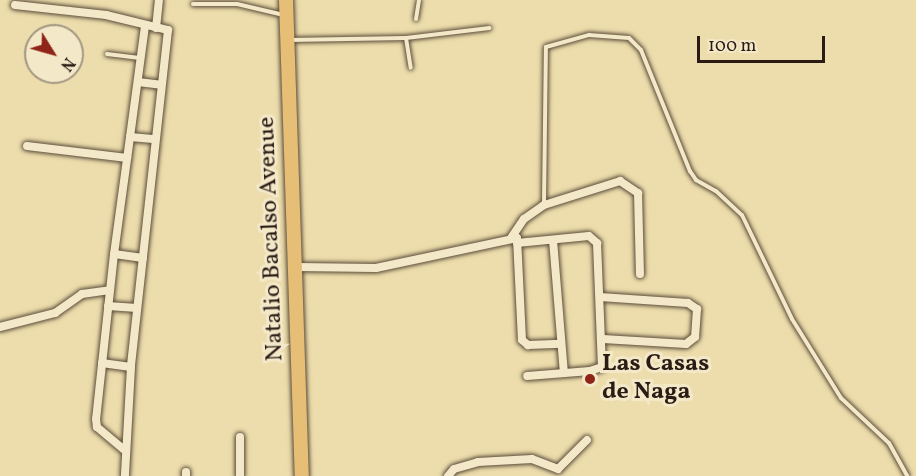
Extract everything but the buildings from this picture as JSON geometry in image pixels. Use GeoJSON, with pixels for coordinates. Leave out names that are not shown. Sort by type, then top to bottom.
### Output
{"type":"FeatureCollection","features":[{"type":"Feature","properties":{"kind":"highway","name":"Natalio Bacalso Avenue"},"geometry":{"type":"LineString","coordinates":[[286,0],[302,476]]}},
{"type":"Feature","properties":{"kind":"street"},"geometry":{"type":"LineString","coordinates":[[156,28],[159,0]]}},
{"type":"Feature","properties":{"kind":"street"},"geometry":{"type":"LineString","coordinates":[[15,5],[106,15],[168,30],[153,140],[131,367],[124,450],[125,476]]}},
{"type":"Feature","properties":{"kind":"street"},"geometry":{"type":"LineString","coordinates":[[124,450],[98,427],[102,363],[114,254],[145,26]]}},
{"type":"Feature","properties":{"kind":"street"},"geometry":{"type":"LineString","coordinates":[[138,82],[161,85]]}},
{"type":"Feature","properties":{"kind":"street"},"geometry":{"type":"LineString","coordinates":[[130,137],[153,140]]}},
{"type":"Feature","properties":{"kind":"street"},"geometry":{"type":"LineString","coordinates":[[27,146],[127,158]]}},
{"type":"Feature","properties":{"kind":"street"},"geometry":{"type":"LineString","coordinates":[[561,344],[528,345],[522,340],[515,240],[524,219],[544,205],[620,181],[631,185],[638,193],[640,274]]}},
{"type":"Feature","properties":{"kind":"street"},"geometry":{"type":"LineString","coordinates":[[296,267],[376,268],[515,240],[595,238],[603,339],[602,367],[527,376]]}},
{"type":"Feature","properties":{"kind":"street"},"geometry":{"type":"LineString","coordinates":[[553,240],[564,373]]}},
{"type":"Feature","properties":{"kind":"street"},"geometry":{"type":"LineString","coordinates":[[114,254],[143,258]]}},
{"type":"Feature","properties":{"kind":"street"},"geometry":{"type":"LineString","coordinates":[[0,327],[55,313],[82,294],[110,290]]}},
{"type":"Feature","properties":{"kind":"street"},"geometry":{"type":"LineString","coordinates":[[600,297],[688,303],[697,309],[695,337],[686,345],[603,339]]}},
{"type":"Feature","properties":{"kind":"street"},"geometry":{"type":"LineString","coordinates":[[108,306],[137,308]]}},
{"type":"Feature","properties":{"kind":"street"},"geometry":{"type":"LineString","coordinates":[[102,363],[131,367]]}},
{"type":"Feature","properties":{"kind":"street"},"geometry":{"type":"LineString","coordinates":[[240,437],[240,476]]}},
{"type":"Feature","properties":{"kind":"street"},"geometry":{"type":"LineString","coordinates":[[448,476],[462,465],[532,459],[558,470],[587,440]]}},
{"type":"Feature","properties":{"kind":"lane"},"geometry":{"type":"LineString","coordinates":[[416,19],[419,0]]}},
{"type":"Feature","properties":{"kind":"lane"},"geometry":{"type":"LineString","coordinates":[[193,4],[237,4],[287,16]]}},
{"type":"Feature","properties":{"kind":"lane"},"geometry":{"type":"LineString","coordinates":[[288,40],[406,38],[489,28]]}},
{"type":"Feature","properties":{"kind":"lane"},"geometry":{"type":"LineString","coordinates":[[544,205],[546,46],[589,35],[629,38],[641,50],[690,171],[696,180],[716,191],[741,215],[792,319],[841,398],[889,443],[907,476]]}},
{"type":"Feature","properties":{"kind":"lane"},"geometry":{"type":"LineString","coordinates":[[406,38],[411,68]]}},
{"type":"Feature","properties":{"kind":"lane"},"geometry":{"type":"LineString","coordinates":[[107,54],[141,58]]}},
{"type":"Feature","properties":{"kind":"place","name":"Las Casas de Naga"},"geometry":{"type":"Point","coordinates":[590,379]}}]}
